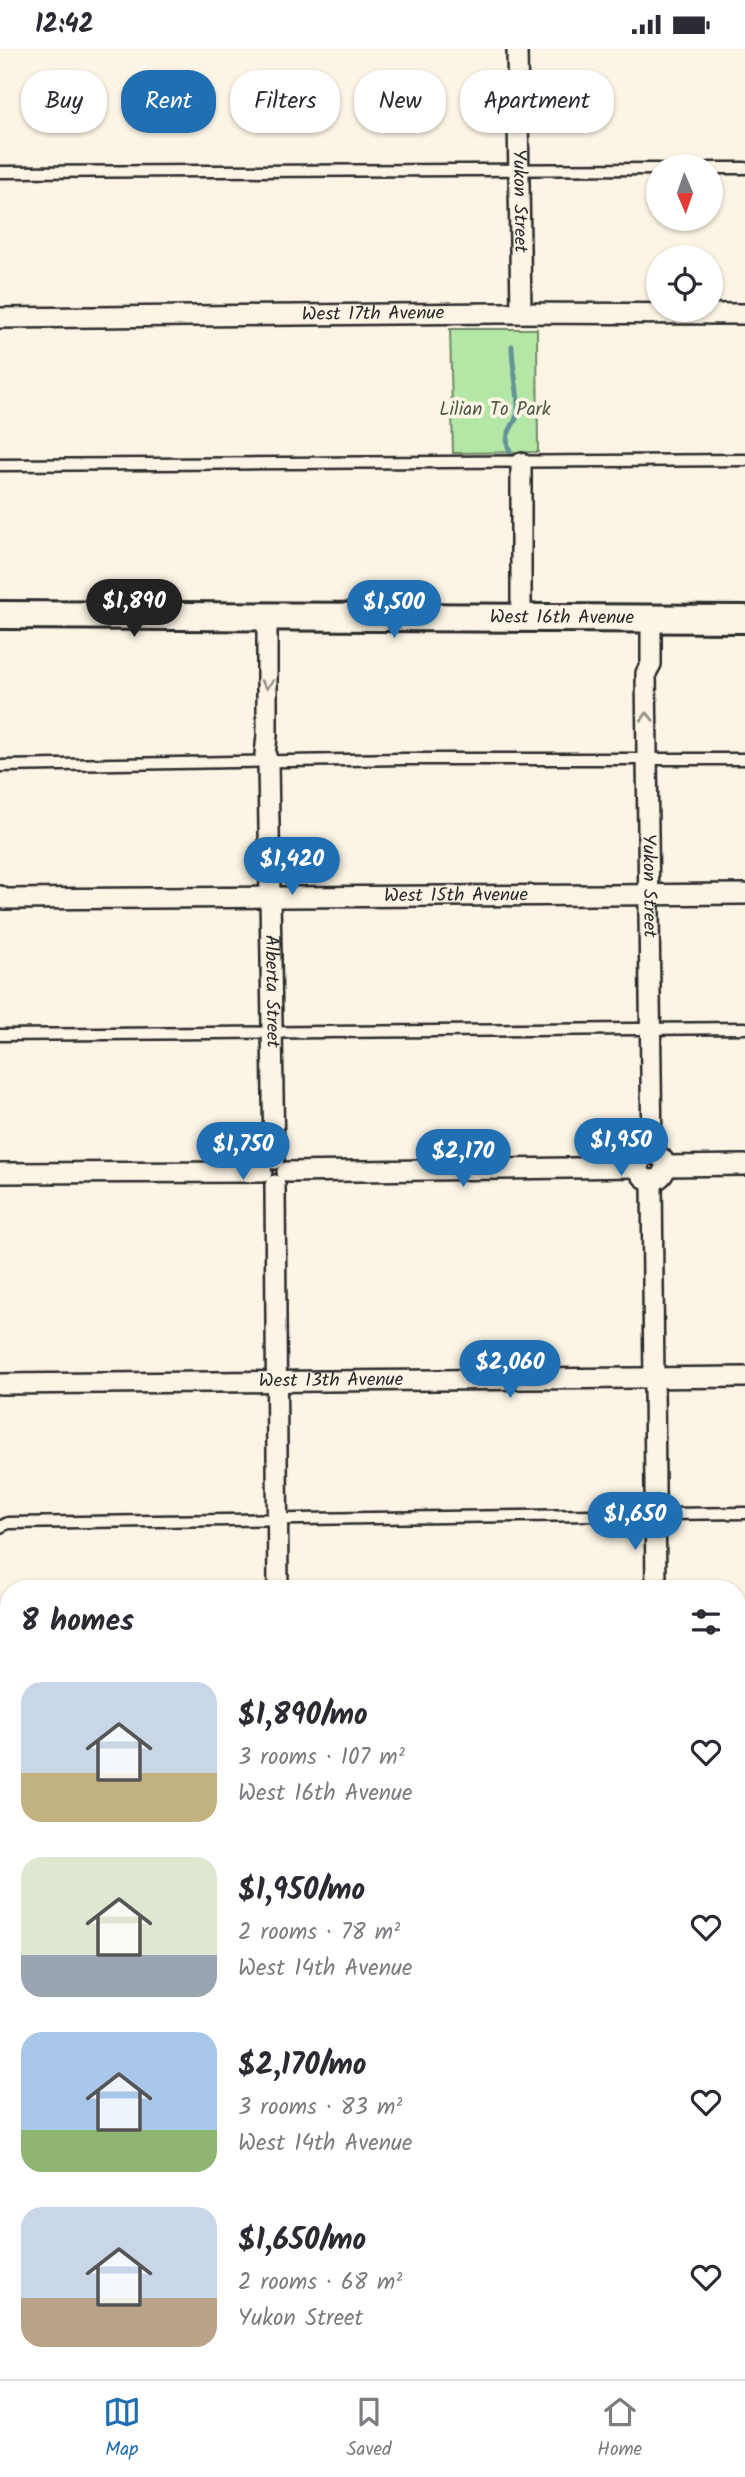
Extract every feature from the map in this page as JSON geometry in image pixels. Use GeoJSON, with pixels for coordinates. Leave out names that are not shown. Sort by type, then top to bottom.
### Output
{"type":"FeatureCollection","features":[{"type":"Feature","properties":{"kind":"street","name":"Yukon Street"},"geometry":{"type":"LineString","coordinates":[[517,49],[521,313]]}},
{"type":"Feature","properties":{"kind":"street","name":"West 17th Avenue"},"geometry":{"type":"LineString","coordinates":[[0,318],[521,313],[745,314]]}},
{"type":"Feature","properties":{"kind":"street"},"geometry":{"type":"LineString","coordinates":[[521,463],[521,617]]}},
{"type":"Feature","properties":{"kind":"street","name":"West 16th Avenue"},"geometry":{"type":"LineString","coordinates":[[0,616],[745,619]]}},
{"type":"Feature","properties":{"kind":"street","name":"Alberta Street"},"geometry":{"type":"LineString","coordinates":[[267,616],[265,743],[268,761],[274,1034],[278,1580]]}},
{"type":"Feature","properties":{"kind":"street","name":"Yukon Street"},"geometry":{"type":"LineString","coordinates":[[651,617],[651,664],[646,673],[656,1580]]}},
{"type":"Feature","properties":{"kind":"street","name":"West 15th Avenue"},"geometry":{"type":"LineString","coordinates":[[0,896],[4,899],[745,894]]}},
{"type":"Feature","properties":{"kind":"street"},"geometry":{"type":"LineString","coordinates":[[0,1173],[745,1165]]}},
{"type":"Feature","properties":{"kind":"street","name":"West 13th Avenue"},"geometry":{"type":"LineString","coordinates":[[0,1384],[745,1377]]}},
{"type":"Feature","properties":{"kind":"street"},"geometry":{"type":"LineString","coordinates":[[0,1951],[0,1975]]}},
{"type":"Feature","properties":{"kind":"lane"},"geometry":{"type":"LineString","coordinates":[[723,168],[745,168]]}},
{"type":"Feature","properties":{"kind":"lane"},"geometry":{"type":"LineString","coordinates":[[0,171],[646,169]]}},
{"type":"Feature","properties":{"kind":"lane"},"geometry":{"type":"LineString","coordinates":[[0,465],[745,460]]}},
{"type":"Feature","properties":{"kind":"lane"},"geometry":{"type":"LineString","coordinates":[[0,766],[268,761],[745,759]]}},
{"type":"Feature","properties":{"kind":"lane"},"geometry":{"type":"LineString","coordinates":[[0,1035],[745,1028]]}},
{"type":"Feature","properties":{"kind":"lane"},"geometry":{"type":"LineString","coordinates":[[0,1527],[8,1523],[745,1513]]}},
{"type":"Feature","properties":{"kind":"green space","name":"Lilian To Park"},"geometry":{"type":"Polygon","coordinates":[[[450,329],[537,329],[538,452],[453,453],[450,329]]]}},
{"type":"Feature","properties":{"kind":"waterway"},"geometry":{"type":"LineString","coordinates":[[511,454],[507,439],[518,407],[512,346]]}}]}
